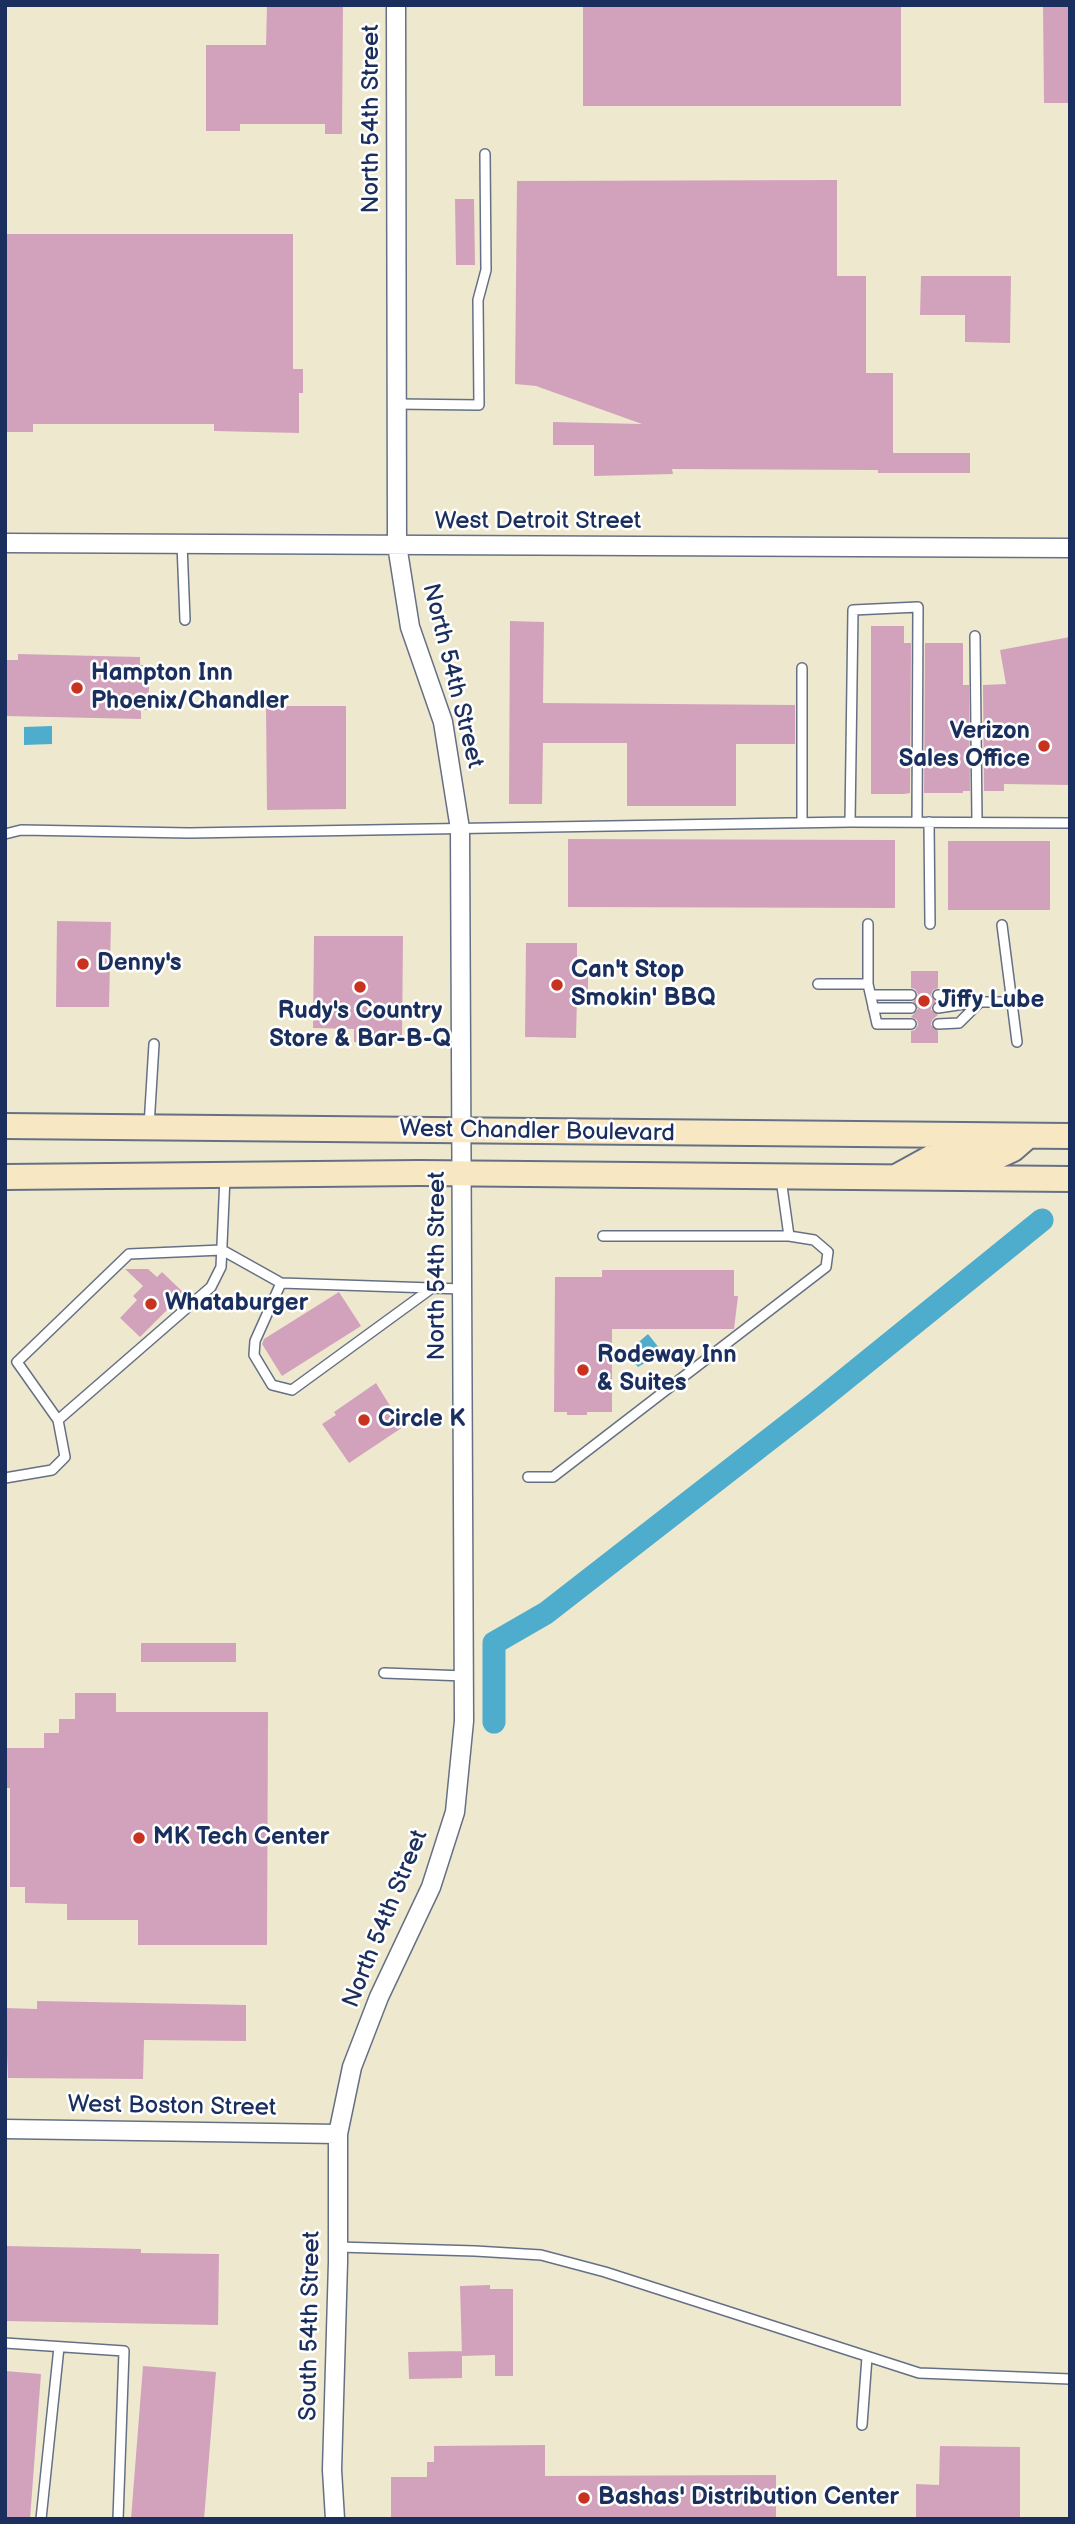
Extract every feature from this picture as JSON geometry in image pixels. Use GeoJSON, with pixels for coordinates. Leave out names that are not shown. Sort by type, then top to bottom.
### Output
{"type":"FeatureCollection","features":[{"type":"Feature","properties":{"kind":"main road","name":"West Chandler Boulevard"},"geometry":{"type":"LineString","coordinates":[[5,1126],[1070,1136]]}},
{"type":"Feature","properties":{"kind":"main road"},"geometry":{"type":"LineString","coordinates":[[892,1178],[936,1155],[1000,1155],[1013,1149],[1028,1136]]}},
{"type":"Feature","properties":{"kind":"main road","name":"West Chandler Boulevard"},"geometry":{"type":"LineString","coordinates":[[5,1177],[463,1174],[1070,1179]]}},
{"type":"Feature","properties":{"kind":"street","name":"North 54th Street"},"geometry":{"type":"LineString","coordinates":[[338,2134],[352,2067],[379,1997],[431,1887],[455,1812],[464,1721],[460,829],[443,722],[410,627],[397,545],[396,5]]}},
{"type":"Feature","properties":{"kind":"street","name":"West Detroit Street"},"geometry":{"type":"LineString","coordinates":[[5,543],[1070,548]]}},
{"type":"Feature","properties":{"kind":"street","name":"West Boston Street"},"geometry":{"type":"LineString","coordinates":[[5,2129],[338,2134]]}},
{"type":"Feature","properties":{"kind":"street","name":"South 54th Street"},"geometry":{"type":"LineString","coordinates":[[335,2519],[332,2470],[338,2134]]}},
{"type":"Feature","properties":{"kind":"lane"},"geometry":{"type":"LineString","coordinates":[[397,404],[479,405],[478,300],[486,270],[485,154]]}},
{"type":"Feature","properties":{"kind":"lane"},"geometry":{"type":"LineString","coordinates":[[183,544],[185,620]]}},
{"type":"Feature","properties":{"kind":"lane"},"geometry":{"type":"LineString","coordinates":[[850,822],[853,610],[918,607],[917,822]]}},
{"type":"Feature","properties":{"kind":"lane"},"geometry":{"type":"LineString","coordinates":[[975,636],[977,822]]}},
{"type":"Feature","properties":{"kind":"lane"},"geometry":{"type":"LineString","coordinates":[[802,668],[802,823]]}},
{"type":"Feature","properties":{"kind":"lane"},"geometry":{"type":"LineString","coordinates":[[5,834],[21,830],[189,833],[850,822],[1070,823]]}},
{"type":"Feature","properties":{"kind":"lane"},"geometry":{"type":"LineString","coordinates":[[929,822],[930,924]]}},
{"type":"Feature","properties":{"kind":"lane"},"geometry":{"type":"LineString","coordinates":[[868,924],[868,984],[877,1024],[911,1024]]}},
{"type":"Feature","properties":{"kind":"lane"},"geometry":{"type":"LineString","coordinates":[[1002,925],[1017,1042]]}},
{"type":"Feature","properties":{"kind":"lane"},"geometry":{"type":"LineString","coordinates":[[818,984],[868,984]]}},
{"type":"Feature","properties":{"kind":"lane"},"geometry":{"type":"LineString","coordinates":[[871,995],[911,995]]}},
{"type":"Feature","properties":{"kind":"lane"},"geometry":{"type":"LineString","coordinates":[[938,995],[981,1002]]}},
{"type":"Feature","properties":{"kind":"lane"},"geometry":{"type":"LineString","coordinates":[[938,1008],[981,1002],[1012,1002]]}},
{"type":"Feature","properties":{"kind":"lane"},"geometry":{"type":"LineString","coordinates":[[938,1024],[959,1023],[981,1002]]}},
{"type":"Feature","properties":{"kind":"lane"},"geometry":{"type":"LineString","coordinates":[[873,1008],[911,1008]]}},
{"type":"Feature","properties":{"kind":"lane"},"geometry":{"type":"LineString","coordinates":[[149,1128],[154,1044]]}},
{"type":"Feature","properties":{"kind":"lane"},"geometry":{"type":"LineString","coordinates":[[58,1420],[211,1287],[221,1268],[225,1177]]}},
{"type":"Feature","properties":{"kind":"lane"},"geometry":{"type":"LineString","coordinates":[[781,1178],[789,1236]]}},
{"type":"Feature","properties":{"kind":"lane"},"geometry":{"type":"LineString","coordinates":[[528,1477],[553,1477],[826,1267],[828,1252],[814,1240],[789,1236],[603,1236]]}},
{"type":"Feature","properties":{"kind":"lane"},"geometry":{"type":"LineString","coordinates":[[5,1478],[52,1470],[65,1457],[58,1420],[17,1362],[129,1254],[222,1250],[281,1283],[463,1289]]}},
{"type":"Feature","properties":{"kind":"lane"},"geometry":{"type":"LineString","coordinates":[[281,1283],[254,1341],[254,1355],[272,1385],[292,1390],[432,1288]]}},
{"type":"Feature","properties":{"kind":"lane"},"geometry":{"type":"LineString","coordinates":[[384,1673],[465,1676]]}},
{"type":"Feature","properties":{"kind":"lane"},"geometry":{"type":"LineString","coordinates":[[338,2247],[541,2256],[605,2272],[919,2373],[1070,2379]]}},
{"type":"Feature","properties":{"kind":"lane"},"geometry":{"type":"LineString","coordinates":[[5,2343],[124,2351],[118,2519]]}},
{"type":"Feature","properties":{"kind":"lane"},"geometry":{"type":"LineString","coordinates":[[41,2519],[58,2347]]}},
{"type":"Feature","properties":{"kind":"lane"},"geometry":{"type":"LineString","coordinates":[[862,2425],[867,2357]]}},
{"type":"Feature","properties":{"kind":"water"},"geometry":{"type":"Polygon","coordinates":[[[52,726],[52,744],[24,745],[24,727],[52,726]]]}},
{"type":"Feature","properties":{"kind":"water"},"geometry":{"type":"Polygon","coordinates":[[[648,1334],[660,1349],[652,1355],[653,1358],[638,1367],[626,1353],[648,1334]]]}},
{"type":"Feature","properties":{"kind":"building"},"geometry":{"type":"Polygon","coordinates":[[[267,5],[343,5],[342,134],[325,134],[325,124],[240,124],[240,131],[206,131],[206,45],[266,45],[267,5]]]}},
{"type":"Feature","properties":{"kind":"building"},"geometry":{"type":"Polygon","coordinates":[[[583,5],[901,5],[901,106],[583,106],[583,5]]]}},
{"type":"Feature","properties":{"kind":"building"},"geometry":{"type":"Polygon","coordinates":[[[1043,5],[1070,5],[1070,103],[1044,103],[1043,5]]]}},
{"type":"Feature","properties":{"kind":"building"},"geometry":{"type":"Polygon","coordinates":[[[837,180],[837,276],[866,276],[866,373],[893,373],[893,453],[970,453],[970,473],[672,469],[673,474],[594,476],[594,445],[553,445],[553,422],[642,424],[536,386],[515,384],[517,181],[837,180]]]}},
{"type":"Feature","properties":{"kind":"building"},"geometry":{"type":"Polygon","coordinates":[[[455,199],[474,199],[475,265],[456,265],[455,199]]]}},
{"type":"Feature","properties":{"kind":"building"},"geometry":{"type":"Polygon","coordinates":[[[5,234],[293,234],[293,369],[303,369],[303,393],[299,393],[299,433],[214,431],[214,424],[33,424],[33,432],[5,432],[5,234]]]}},
{"type":"Feature","properties":{"kind":"building"},"geometry":{"type":"Polygon","coordinates":[[[921,276],[1011,276],[1010,343],[965,342],[965,315],[920,315],[921,276]]]}},
{"type":"Feature","properties":{"kind":"building"},"geometry":{"type":"Polygon","coordinates":[[[510,621],[544,622],[543,703],[795,705],[795,744],[736,744],[736,806],[627,806],[627,743],[543,743],[542,804],[509,804],[510,621]]]}},
{"type":"Feature","properties":{"kind":"building"},"geometry":{"type":"Polygon","coordinates":[[[871,626],[904,626],[904,643],[911,643],[910,793],[871,794],[871,626]]]}},
{"type":"Feature","properties":{"kind":"building"},"geometry":{"type":"Polygon","coordinates":[[[1070,637],[1070,785],[1004,784],[1004,791],[984,791],[983,685],[1006,684],[1000,650],[1070,637]]]}},
{"type":"Feature","properties":{"kind":"building"},"geometry":{"type":"Polygon","coordinates":[[[925,643],[963,643],[963,685],[969,685],[970,791],[963,793],[924,793],[925,643]]]}},
{"type":"Feature","properties":{"kind":"building","name":"Hampton Inn Phoenix/Chandler"},"geometry":{"type":"Polygon","coordinates":[[[18,654],[140,657],[140,665],[150,666],[148,710],[141,710],[141,719],[5,716],[5,660],[18,660],[18,654]]]}},
{"type":"Feature","properties":{"kind":"building"},"geometry":{"type":"Polygon","coordinates":[[[266,706],[346,706],[346,809],[267,810],[266,706]]]}},
{"type":"Feature","properties":{"kind":"building"},"geometry":{"type":"Polygon","coordinates":[[[568,839],[895,840],[895,908],[568,907],[568,839]]]}},
{"type":"Feature","properties":{"kind":"building"},"geometry":{"type":"Polygon","coordinates":[[[948,841],[1050,841],[1050,910],[948,910],[948,841]]]}},
{"type":"Feature","properties":{"kind":"building","name":"Denny's"},"geometry":{"type":"Polygon","coordinates":[[[57,921],[111,922],[109,1007],[56,1007],[57,921]]]}},
{"type":"Feature","properties":{"kind":"building"},"geometry":{"type":"Polygon","coordinates":[[[314,936],[403,936],[402,1043],[354,1042],[354,1029],[313,1028],[314,936]]]}},
{"type":"Feature","properties":{"kind":"building","name":"Can't Stop Smokin' BBQ"},"geometry":{"type":"Polygon","coordinates":[[[526,943],[577,943],[577,972],[588,972],[588,997],[577,997],[576,1038],[525,1037],[526,943]]]}},
{"type":"Feature","properties":{"kind":"building","name":"Jiffy Lube"},"geometry":{"type":"Polygon","coordinates":[[[911,971],[938,971],[938,988],[933,990],[931,995],[936,1002],[931,1010],[938,1015],[931,1025],[938,1031],[938,1043],[911,1043],[911,1031],[918,1025],[917,1020],[911,1017],[918,1009],[913,1002],[918,994],[911,988],[911,971]]]}},
{"type":"Feature","properties":{"kind":"building"},"geometry":{"type":"Polygon","coordinates":[[[125,1269],[148,1269],[157,1277],[162,1272],[184,1293],[140,1337],[120,1318],[137,1300],[133,1296],[143,1286],[125,1269]]]}},
{"type":"Feature","properties":{"kind":"building","name":"Rodeway Inn & Suites"},"geometry":{"type":"Polygon","coordinates":[[[602,1270],[734,1270],[734,1296],[738,1296],[734,1329],[612,1329],[612,1412],[567,1415],[567,1412],[554,1412],[555,1277],[602,1277],[602,1270]]]}},
{"type":"Feature","properties":{"kind":"building"},"geometry":{"type":"Polygon","coordinates":[[[339,1292],[361,1326],[282,1376],[262,1344],[264,1339],[339,1292]]]}},
{"type":"Feature","properties":{"kind":"building","name":"Circle K"},"geometry":{"type":"Polygon","coordinates":[[[376,1383],[403,1427],[349,1463],[322,1424],[336,1415],[334,1412],[376,1383]]]}},
{"type":"Feature","properties":{"kind":"building"},"geometry":{"type":"Polygon","coordinates":[[[141,1643],[236,1643],[236,1662],[141,1662],[141,1643]]]}},
{"type":"Feature","properties":{"kind":"building","name":"MK Tech Center"},"geometry":{"type":"Polygon","coordinates":[[[75,1693],[116,1693],[116,1712],[268,1712],[267,1945],[138,1945],[138,1920],[67,1920],[67,1904],[25,1903],[25,1887],[10,1887],[10,1788],[5,1788],[5,1748],[44,1748],[44,1733],[59,1733],[59,1719],[75,1719],[75,1693]]]}},
{"type":"Feature","properties":{"kind":"building"},"geometry":{"type":"Polygon","coordinates":[[[37,2001],[246,2005],[246,2041],[144,2040],[143,2079],[8,2078],[5,2008],[37,2009],[37,2001]]]}},
{"type":"Feature","properties":{"kind":"building"},"geometry":{"type":"Polygon","coordinates":[[[5,2246],[219,2254],[218,2325],[5,2321],[5,2246]]]}},
{"type":"Feature","properties":{"kind":"building"},"geometry":{"type":"Polygon","coordinates":[[[490,2285],[490,2289],[513,2289],[513,2376],[495,2376],[495,2355],[462,2356],[460,2286],[490,2285]]]}},
{"type":"Feature","properties":{"kind":"building"},"geometry":{"type":"Polygon","coordinates":[[[462,2351],[462,2378],[409,2379],[408,2352],[462,2351]]]}},
{"type":"Feature","properties":{"kind":"building"},"geometry":{"type":"Polygon","coordinates":[[[143,2366],[216,2372],[204,2519],[131,2519],[143,2366]]]}},
{"type":"Feature","properties":{"kind":"building"},"geometry":{"type":"Polygon","coordinates":[[[5,2371],[41,2374],[30,2519],[5,2519],[5,2371]]]}},
{"type":"Feature","properties":{"kind":"building","name":"Bashas' Distribution Center"},"geometry":{"type":"Polygon","coordinates":[[[545,2445],[545,2476],[776,2475],[776,2519],[391,2519],[391,2477],[427,2477],[427,2462],[434,2462],[434,2446],[545,2445]]]}},
{"type":"Feature","properties":{"kind":"building"},"geometry":{"type":"Polygon","coordinates":[[[940,2446],[1020,2447],[1020,2519],[916,2519],[916,2484],[939,2485],[940,2446]]]}},
{"type":"Feature","properties":{"kind":"waterway"},"geometry":{"type":"LineString","coordinates":[[494,1722],[494,1643],[546,1613],[816,1403],[1042,1220]]}},
{"type":"Feature","properties":{"kind":"place","name":"Hampton Inn Phoenix/Chandler"},"geometry":{"type":"Point","coordinates":[77,688]}},
{"type":"Feature","properties":{"kind":"place","name":"Verizon Sales Office"},"geometry":{"type":"Point","coordinates":[1044,746]}},
{"type":"Feature","properties":{"kind":"place","name":"Denny's"},"geometry":{"type":"Point","coordinates":[83,964]}},
{"type":"Feature","properties":{"kind":"place","name":"Can't Stop Smokin' BBQ"},"geometry":{"type":"Point","coordinates":[557,985]}},
{"type":"Feature","properties":{"kind":"place","name":"Rudy's Country Store & Bar-B-Q"},"geometry":{"type":"Point","coordinates":[360,987]}},
{"type":"Feature","properties":{"kind":"place","name":"Jiffy Lube"},"geometry":{"type":"Point","coordinates":[924,1001]}},
{"type":"Feature","properties":{"kind":"place","name":"Whataburger"},"geometry":{"type":"Point","coordinates":[151,1304]}},
{"type":"Feature","properties":{"kind":"place","name":"Rodeway Inn & Suites"},"geometry":{"type":"Point","coordinates":[583,1370]}},
{"type":"Feature","properties":{"kind":"place","name":"Circle K"},"geometry":{"type":"Point","coordinates":[364,1420]}},
{"type":"Feature","properties":{"kind":"place","name":"MK Tech Center"},"geometry":{"type":"Point","coordinates":[139,1838]}},
{"type":"Feature","properties":{"kind":"place","name":"Bashas' Distribution Center"},"geometry":{"type":"Point","coordinates":[584,2498]}}]}
